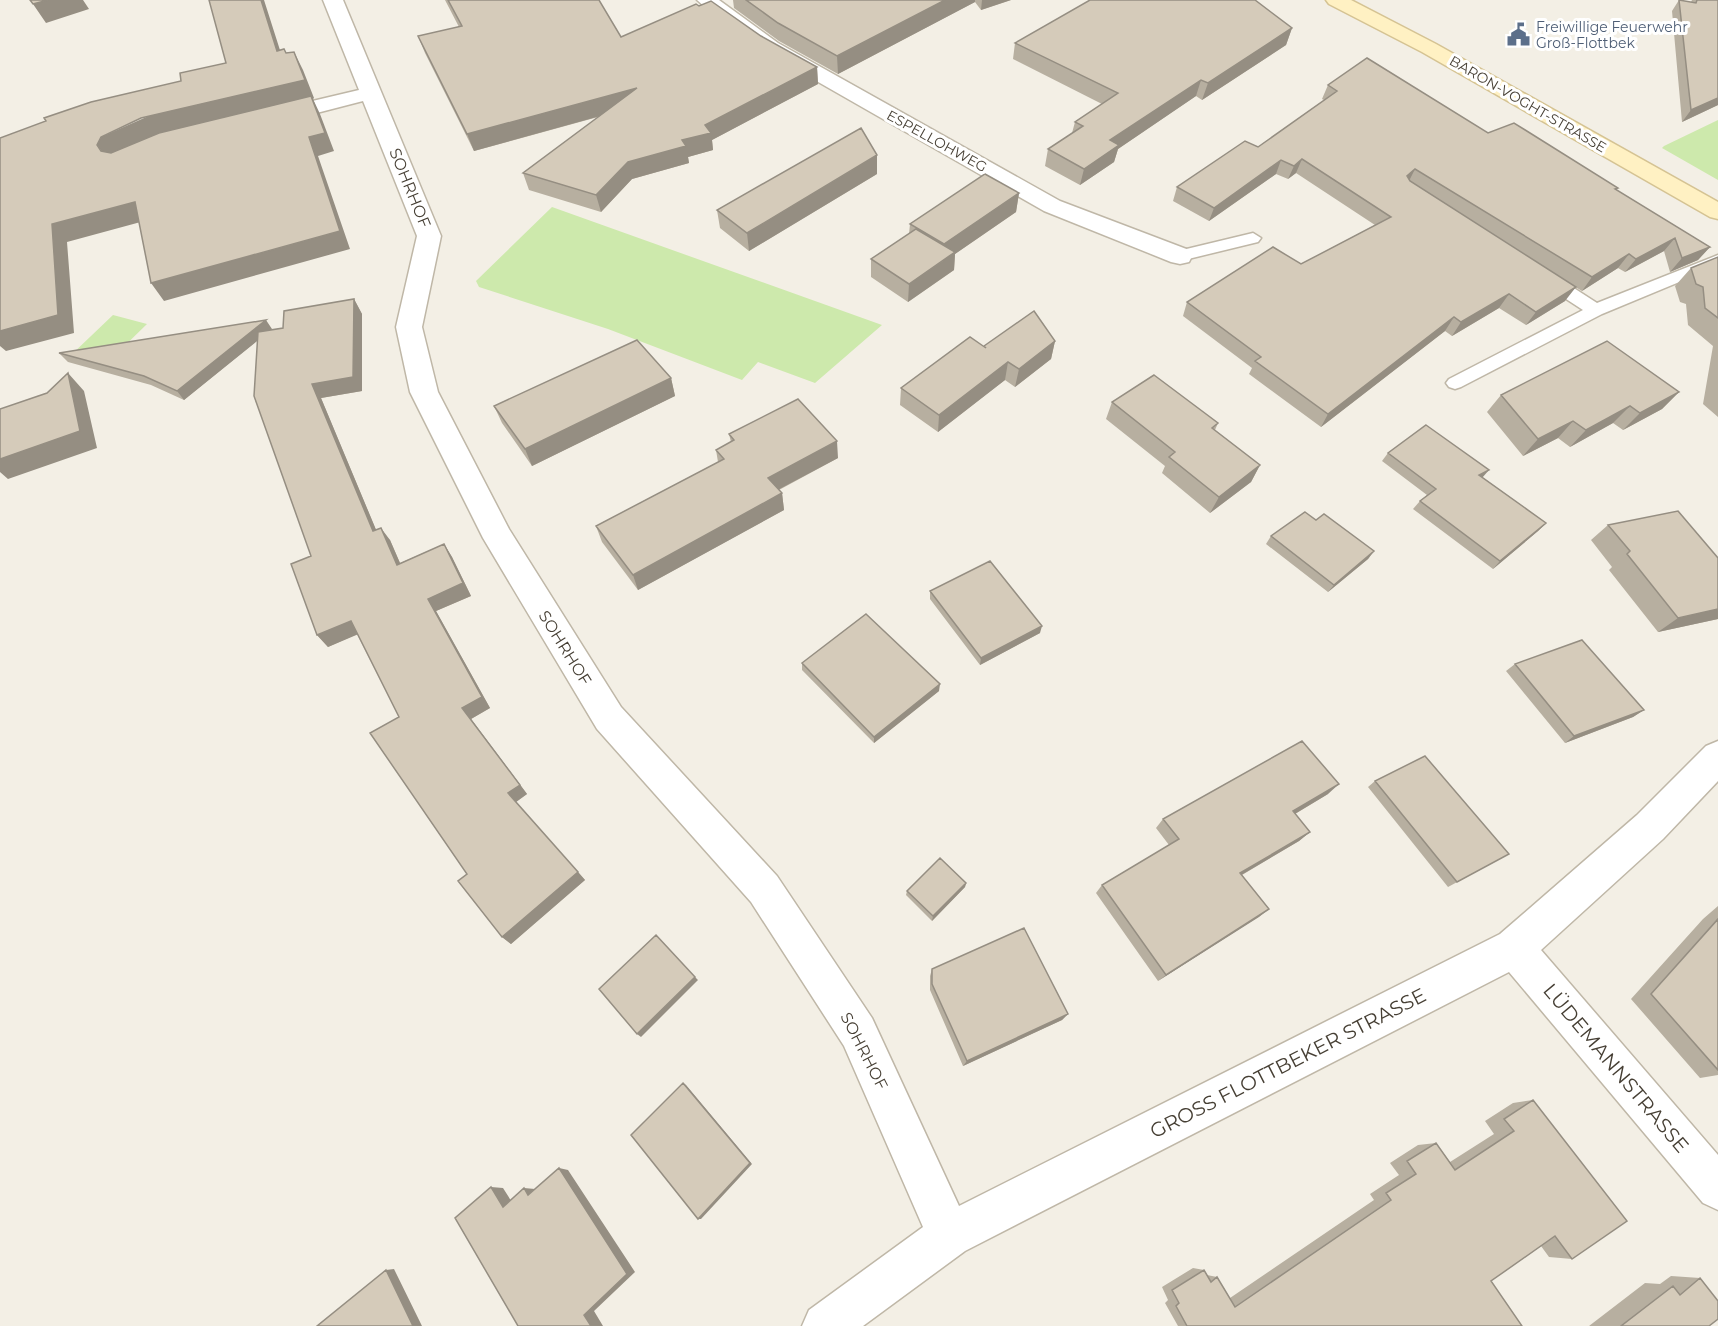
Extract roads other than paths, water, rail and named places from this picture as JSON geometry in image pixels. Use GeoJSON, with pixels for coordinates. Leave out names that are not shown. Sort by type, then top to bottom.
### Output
{"type":"FeatureCollection","features":[{"type":"Feature","properties":{"kind":"street","name":"SOHRHOF"},"geometry":{"type":"LineString","coordinates":[[333,0],[429,236],[410,327],[424,392],[498,538],[609,718],[764,889],[858,1032],[950,1235]]}},
{"type":"Feature","properties":{"kind":"street","name":"ESPELLOHWEG"},"geometry":{"type":"LineString","coordinates":[[707,0],[771,47],[1052,206],[1180,256]]}},
{"type":"Feature","properties":{"kind":"street","name":"BARON-VOGHT-STRASSE"},"geometry":{"type":"LineString","coordinates":[[1336,0],[1429,48],[1718,212]]}},
{"type":"Feature","properties":{"kind":"street"},"geometry":{"type":"LineString","coordinates":[[255,122],[371,93]]}},
{"type":"Feature","properties":{"kind":"street","name":"GROSS FLOTTBEKER STRASSE"},"geometry":{"type":"LineString","coordinates":[[825,1326],[950,1235],[1514,948],[1650,827],[1718,757]]}},
{"type":"Feature","properties":{"kind":"street","name":"LÜDEMANNSTRASSE"},"geometry":{"type":"LineString","coordinates":[[1514,948],[1718,1188]]}},
{"type":"Feature","properties":{"kind":"lane"},"geometry":{"type":"LineString","coordinates":[[1180,256],[1253,238]]}},
{"type":"Feature","properties":{"kind":"lane"},"geometry":{"type":"LineString","coordinates":[[1455,383],[1596,310],[1718,260]]}},
{"type":"Feature","properties":{"kind":"lane"},"geometry":{"type":"LineString","coordinates":[[1537,272],[1596,310]]}},
{"type":"Feature","properties":{"kind":"place","name":"Freiwillige Feuerwehr Groß-Flottbek"},"geometry":{"type":"Point","coordinates":[1518,35]}}]}
